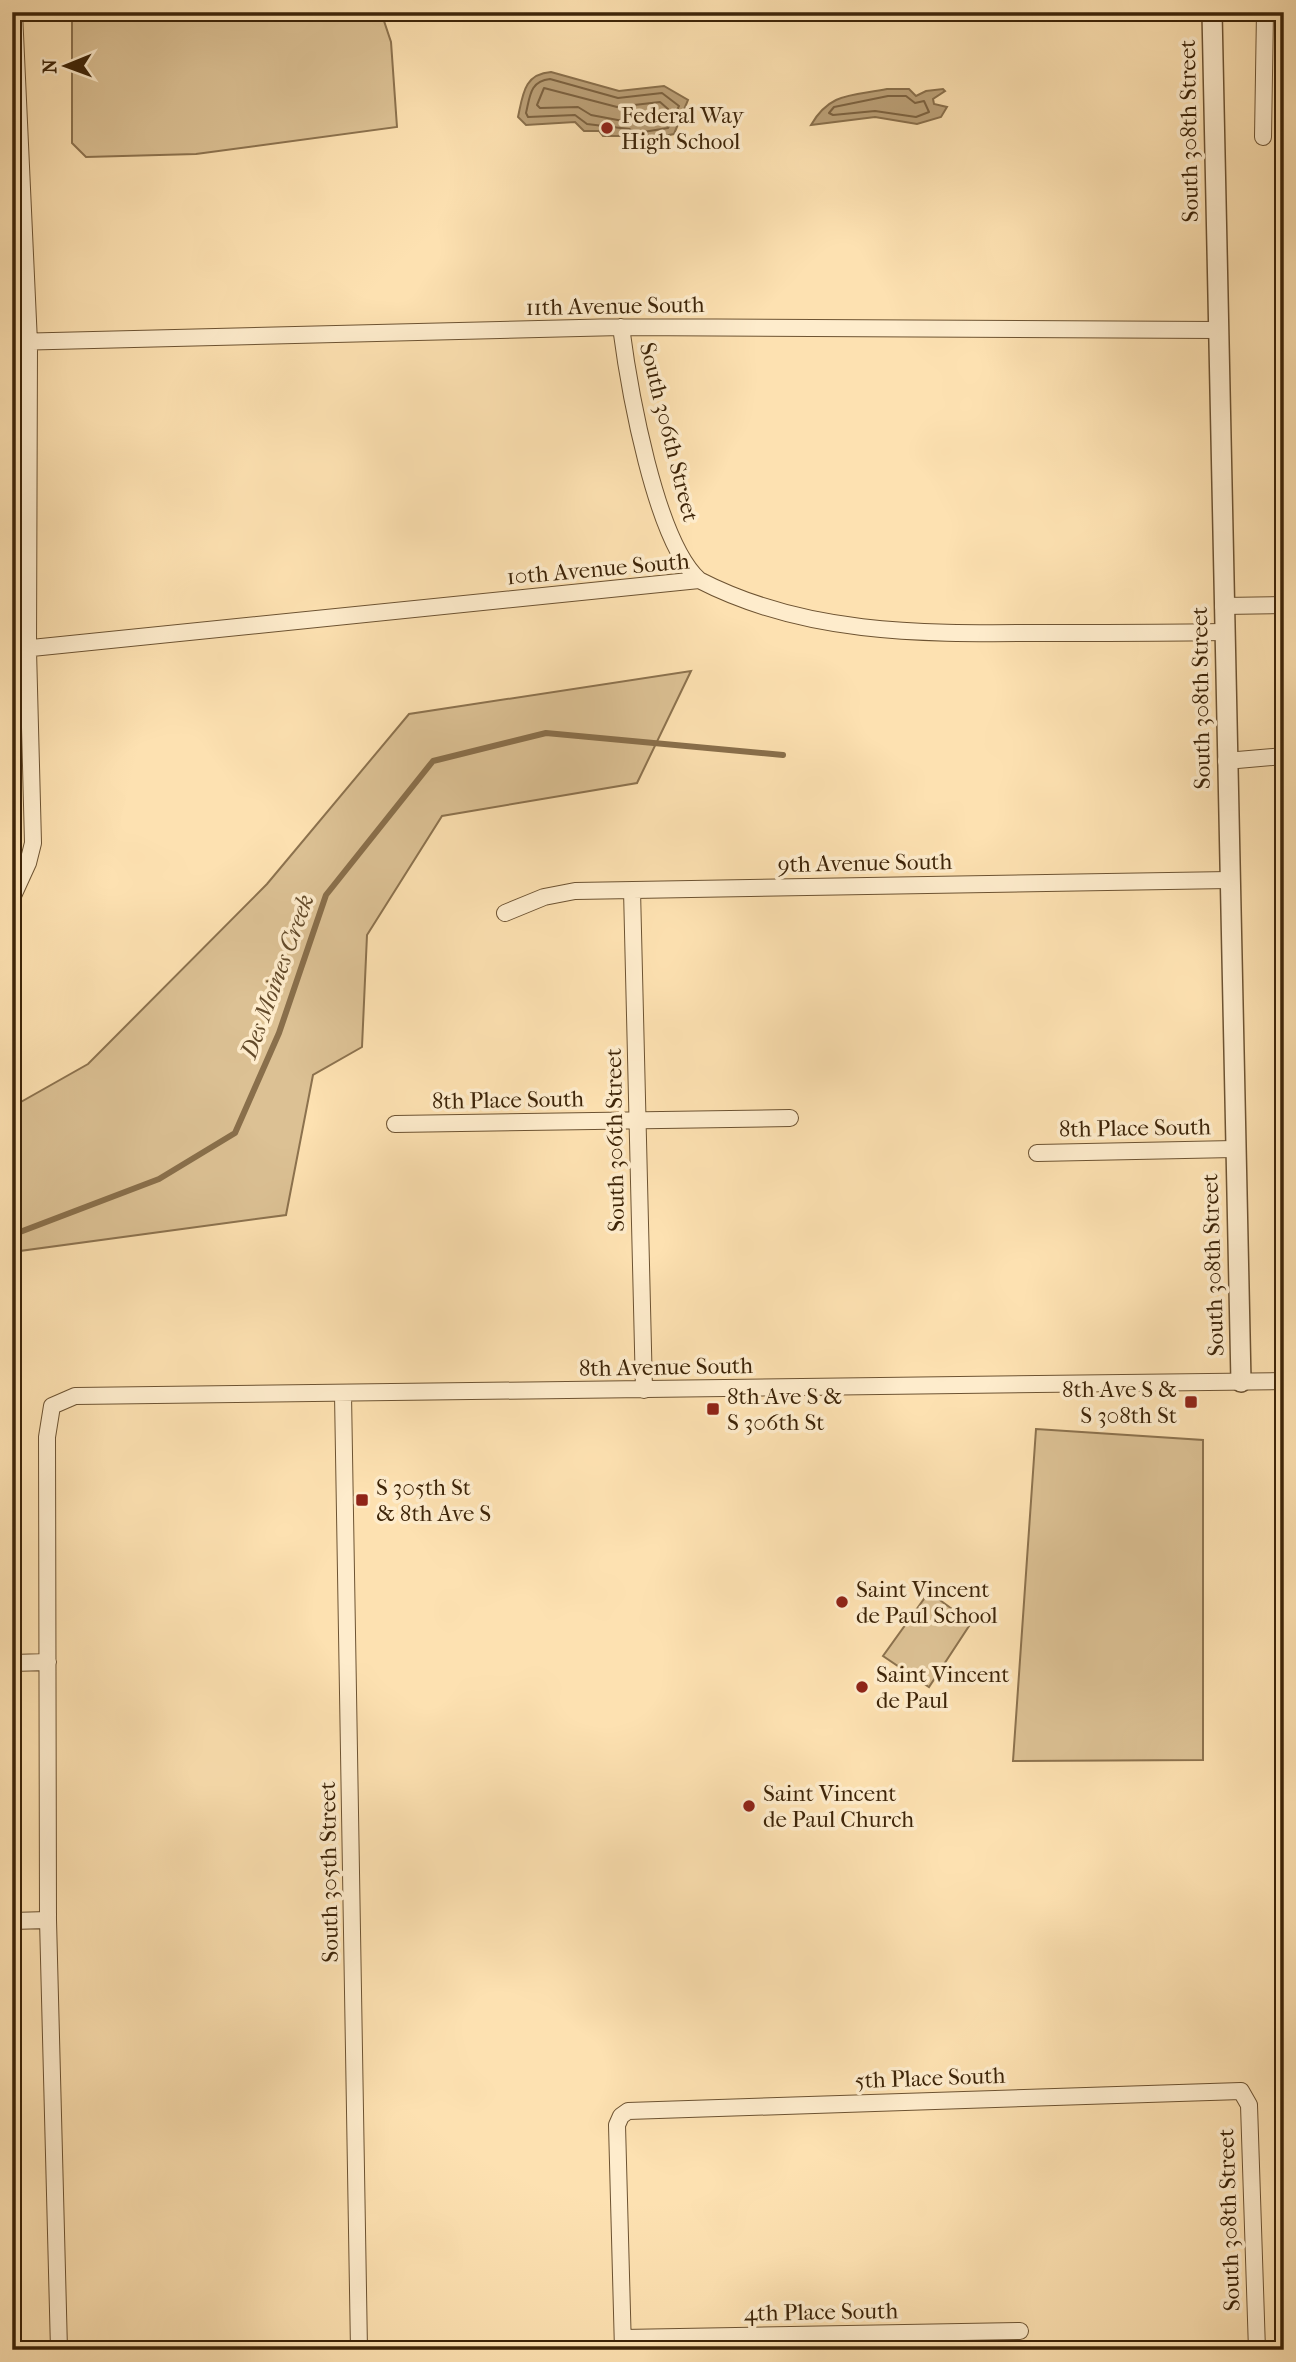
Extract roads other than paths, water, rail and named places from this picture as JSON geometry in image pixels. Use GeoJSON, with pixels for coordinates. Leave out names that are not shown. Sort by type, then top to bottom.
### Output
{"type":"FeatureCollection","features":[{"type":"Feature","properties":{"kind":"street"},"geometry":{"type":"LineString","coordinates":[[12,898],[28,863],[33,842],[20,650],[20,343],[14,12]]}},
{"type":"Feature","properties":{"kind":"street","name":"South 308th Street"},"geometry":{"type":"LineString","coordinates":[[1212,12],[1241,1382]]}},
{"type":"Feature","properties":{"kind":"street"},"geometry":{"type":"LineString","coordinates":[[1263,137],[1265,12]]}},
{"type":"Feature","properties":{"kind":"street","name":"11th Avenue South"},"geometry":{"type":"LineString","coordinates":[[20,343],[621,327],[1218,330]]}},
{"type":"Feature","properties":{"kind":"street","name":"South 306th Street"},"geometry":{"type":"LineString","coordinates":[[621,327],[633,399],[666,523],[676,550],[699,580]]}},
{"type":"Feature","properties":{"kind":"street","name":"10th Avenue South"},"geometry":{"type":"LineString","coordinates":[[20,650],[699,580],[781,612],[873,630],[963,634],[1224,632]]}},
{"type":"Feature","properties":{"kind":"street"},"geometry":{"type":"LineString","coordinates":[[1223,606],[1284,605]]}},
{"type":"Feature","properties":{"kind":"street"},"geometry":{"type":"LineString","coordinates":[[1226,761],[1284,756]]}},
{"type":"Feature","properties":{"kind":"street","name":"9th Avenue South"},"geometry":{"type":"LineString","coordinates":[[505,913],[526,903],[562,892],[1229,880]]}},
{"type":"Feature","properties":{"kind":"street","name":"South 306th Street"},"geometry":{"type":"LineString","coordinates":[[632,890],[644,1390]]}},
{"type":"Feature","properties":{"kind":"street","name":"8th Place South"},"geometry":{"type":"LineString","coordinates":[[395,1124],[790,1118]]}},
{"type":"Feature","properties":{"kind":"street","name":"8th Place South"},"geometry":{"type":"LineString","coordinates":[[1037,1153],[1234,1149]]}},
{"type":"Feature","properties":{"kind":"street","name":"8th Avenue South"},"geometry":{"type":"LineString","coordinates":[[48,1662],[47,1437],[52,1406],[65,1398],[1284,1381]]}},
{"type":"Feature","properties":{"kind":"street","name":"South 305th Street"},"geometry":{"type":"LineString","coordinates":[[343,1394],[359,2350]]}},
{"type":"Feature","properties":{"kind":"street"},"geometry":{"type":"LineString","coordinates":[[12,1662],[48,1662],[48,1920],[59,2350]]}},
{"type":"Feature","properties":{"kind":"street"},"geometry":{"type":"LineString","coordinates":[[12,1921],[48,1920]]}},
{"type":"Feature","properties":{"kind":"street","name":"South 308th Street"},"geometry":{"type":"LineString","coordinates":[[1241,2091],[1249,2101],[1250,2112],[1258,2350]]}},
{"type":"Feature","properties":{"kind":"street","name":"5th Place South"},"geometry":{"type":"LineString","coordinates":[[623,2344],[617,2130],[622,2115],[639,2109],[1241,2091]]}},
{"type":"Feature","properties":{"kind":"street","name":"4th Place South"},"geometry":{"type":"LineString","coordinates":[[623,2344],[1020,2331]]}},
{"type":"Feature","properties":{"kind":"water"},"geometry":{"type":"Polygon","coordinates":[[[551,72],[619,91],[664,86],[688,100],[674,134],[638,141],[628,136],[603,136],[599,131],[584,131],[575,122],[526,125],[518,117],[526,87],[535,77],[551,72]]]}},
{"type":"Feature","properties":{"kind":"water"},"geometry":{"type":"Polygon","coordinates":[[[887,89],[909,89],[916,96],[926,91],[943,89],[945,91],[933,99],[934,104],[947,107],[941,117],[917,124],[875,117],[811,125],[818,114],[834,101],[887,89]]]}},
{"type":"Feature","properties":{"kind":"waterway","name":"Des Moines Creek"},"geometry":{"type":"LineString","coordinates":[[12,1235],[159,1179],[235,1133],[279,1033],[326,895],[433,761],[546,733],[783,755]]}},
{"type":"Feature","properties":{"kind":"place","name":"Federal Way High School"},"geometry":{"type":"Point","coordinates":[607,128]}},
{"type":"Feature","properties":{"kind":"place","name":"8th Ave S & S 308th St"},"geometry":{"type":"Point","coordinates":[1191,1402]}},
{"type":"Feature","properties":{"kind":"place","name":"8th Ave S & S 306th St"},"geometry":{"type":"Point","coordinates":[713,1409]}},
{"type":"Feature","properties":{"kind":"place","name":"S 305th St & 8th Ave S"},"geometry":{"type":"Point","coordinates":[362,1500]}},
{"type":"Feature","properties":{"kind":"place","name":"Saint Vincent de Paul School"},"geometry":{"type":"Point","coordinates":[842,1602]}},
{"type":"Feature","properties":{"kind":"place","name":"Saint Vincent de Paul"},"geometry":{"type":"Point","coordinates":[862,1687]}},
{"type":"Feature","properties":{"kind":"place","name":"Saint Vincent de Paul Church"},"geometry":{"type":"Point","coordinates":[749,1806]}}]}
